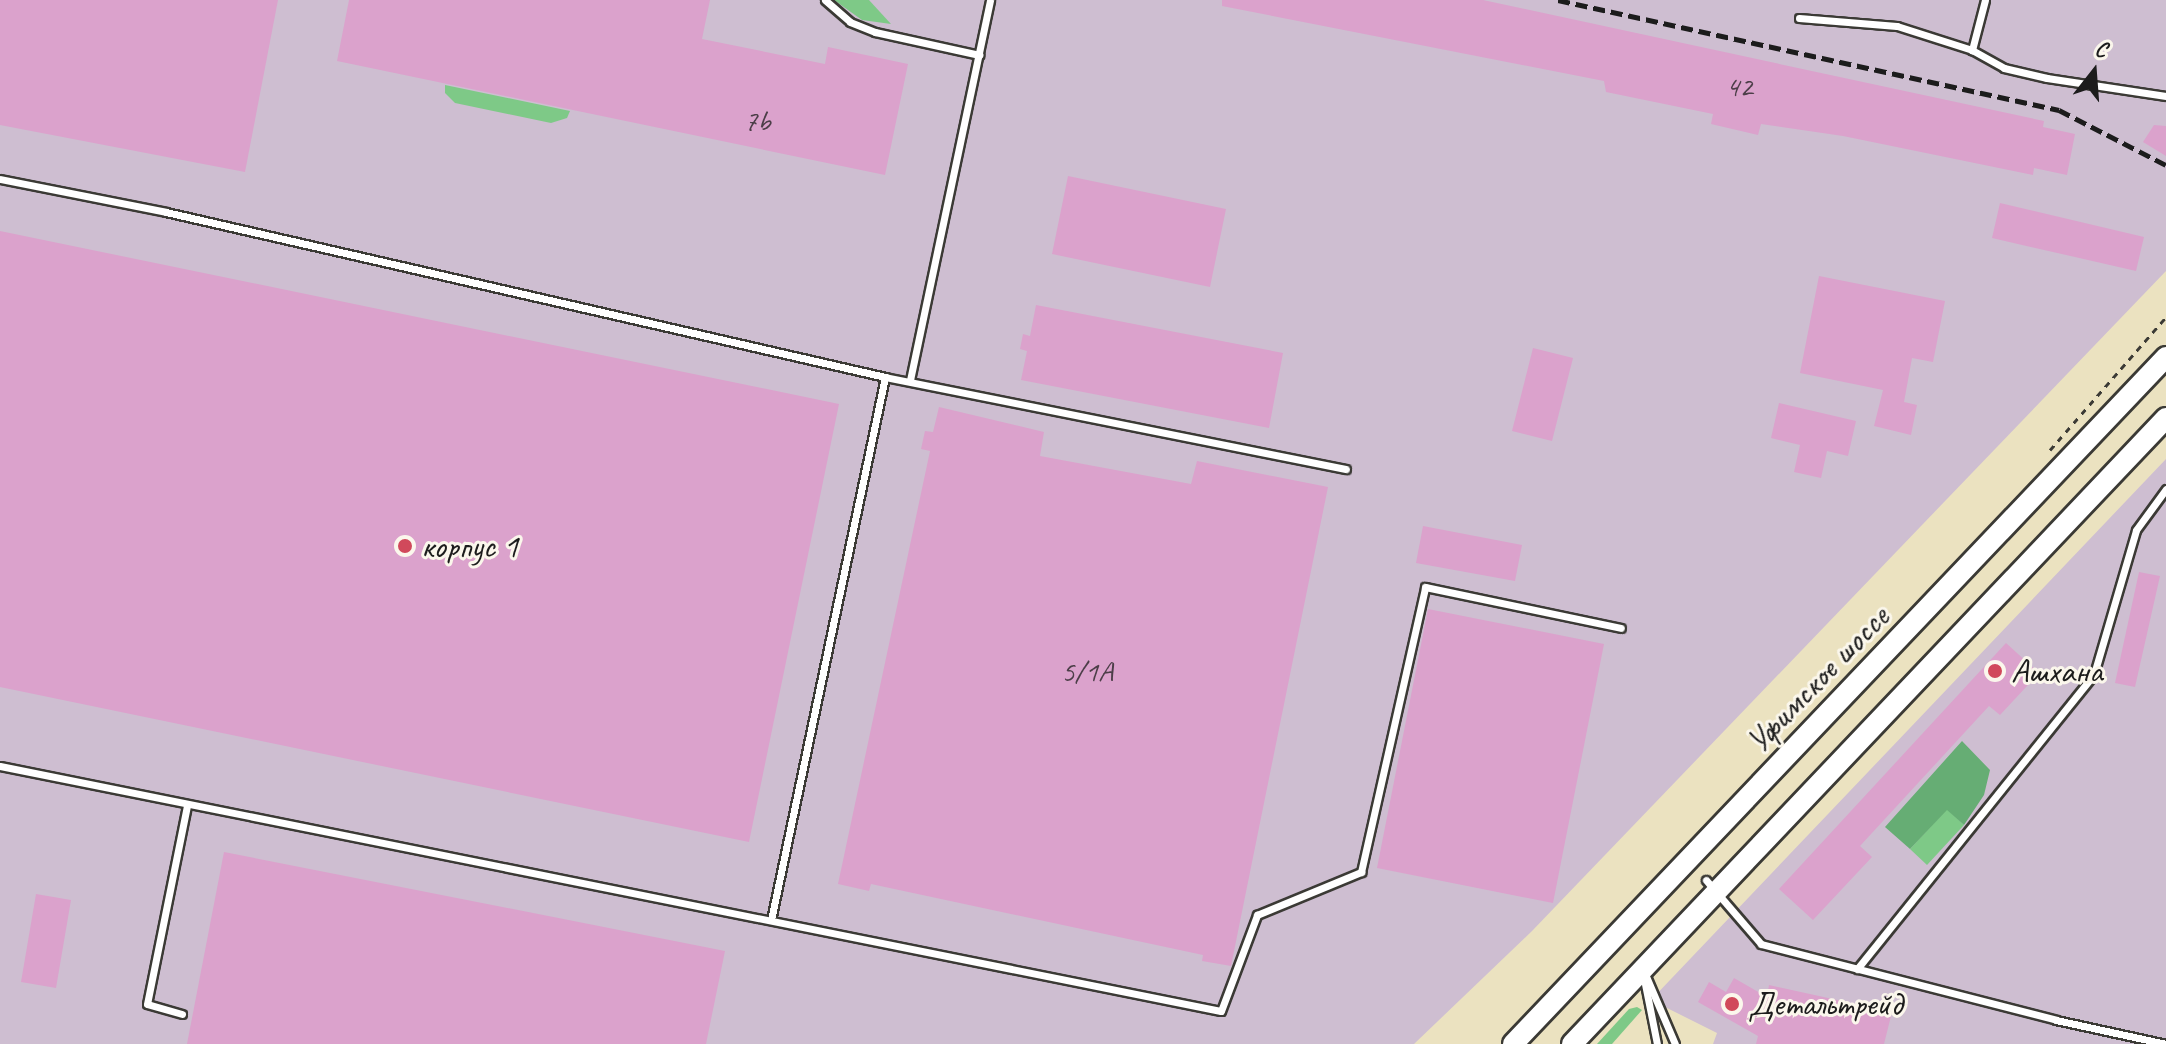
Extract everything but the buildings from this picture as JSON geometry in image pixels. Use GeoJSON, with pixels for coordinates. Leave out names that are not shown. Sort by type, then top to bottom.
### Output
{"type":"FeatureCollection","features":[{"type":"Feature","properties":{"kind":"main road","name":"Уфимское шоссе"},"geometry":{"type":"LineString","coordinates":[[1513,1044],[2166,357]]}},
{"type":"Feature","properties":{"kind":"main road"},"geometry":{"type":"LineString","coordinates":[[1572,1044],[1642,969],[1711,886],[2166,418]]}},
{"type":"Feature","properties":{"kind":"lane"},"geometry":{"type":"LineString","coordinates":[[825,0],[850,22],[875,32],[980,55]]}},
{"type":"Feature","properties":{"kind":"lane"},"geometry":{"type":"LineString","coordinates":[[910,380],[990,0]]}},
{"type":"Feature","properties":{"kind":"lane"},"geometry":{"type":"LineString","coordinates":[[1972,50],[1985,0]]}},
{"type":"Feature","properties":{"kind":"lane"},"geometry":{"type":"LineString","coordinates":[[1799,18],[1897,26],[1972,50],[2004,68],[2047,78],[2166,96]]}},
{"type":"Feature","properties":{"kind":"lane"},"geometry":{"type":"LineString","coordinates":[[0,179],[181,215],[885,377],[1346,469]]}},
{"type":"Feature","properties":{"kind":"lane"},"geometry":{"type":"LineString","coordinates":[[771,920],[885,377]]}},
{"type":"Feature","properties":{"kind":"lane"},"geometry":{"type":"LineString","coordinates":[[1857,969],[2094,674],[2136,530],[2166,489]]}},
{"type":"Feature","properties":{"kind":"lane"},"geometry":{"type":"LineString","coordinates":[[0,766],[187,806],[1221,1011],[1257,915],[1361,872],[1425,587],[1621,628]]}},
{"type":"Feature","properties":{"kind":"lane"},"geometry":{"type":"LineString","coordinates":[[182,1014],[147,1004],[187,806]]}},
{"type":"Feature","properties":{"kind":"lane"},"geometry":{"type":"LineString","coordinates":[[1711,886],[1761,944],[2166,1044]]}},
{"type":"Feature","properties":{"kind":"lane"},"geometry":{"type":"LineString","coordinates":[[1642,969],[1657,1044]]}},
{"type":"Feature","properties":{"kind":"lane"},"geometry":{"type":"LineString","coordinates":[[1642,969],[1675,1044]]}},
{"type":"Feature","properties":{"kind":"shaded area"},"geometry":{"type":"Polygon","coordinates":[[[0,0],[2166,0],[2166,271],[1532,931],[1414,1044],[0,1044],[0,0]]]}},
{"type":"Feature","properties":{"kind":"shaded area"},"geometry":{"type":"Polygon","coordinates":[[[2166,459],[2166,1044],[1713,1044],[1717,1033],[1651,1000],[2166,459]]]}},
{"type":"Feature","properties":{"kind":"green space"},"geometry":{"type":"Polygon","coordinates":[[[834,0],[869,0],[891,24],[862,20],[834,0]]]}},
{"type":"Feature","properties":{"kind":"green space"},"geometry":{"type":"Polygon","coordinates":[[[445,85],[570,111],[567,118],[551,123],[455,103],[445,93],[445,85]]]}},
{"type":"Feature","properties":{"kind":"green space"},"geometry":{"type":"Polygon","coordinates":[[[1962,741],[1990,770],[1984,795],[1964,825],[1947,810],[1910,849],[1885,827],[1962,741]]]}},
{"type":"Feature","properties":{"kind":"green space"},"geometry":{"type":"Polygon","coordinates":[[[1947,809],[1964,825],[1927,865],[1910,849],[1947,809]]]}},
{"type":"Feature","properties":{"kind":"green space"},"geometry":{"type":"Polygon","coordinates":[[[1637,1007],[1642,1010],[1612,1044],[1597,1044],[1629,1009],[1637,1007]]]}},
{"type":"Feature","properties":{"kind":"railway"},"geometry":{"type":"LineString","coordinates":[[1558,0],[2059,110],[2166,165]]}},
{"type":"Feature","properties":{"kind":"place","name":"корпус 1"},"geometry":{"type":"Point","coordinates":[405,546]}},
{"type":"Feature","properties":{"kind":"place","name":"Ашхана"},"geometry":{"type":"Point","coordinates":[1995,671]}},
{"type":"Feature","properties":{"kind":"place","name":"Детальтрейд"},"geometry":{"type":"Point","coordinates":[1732,1004]}}]}
